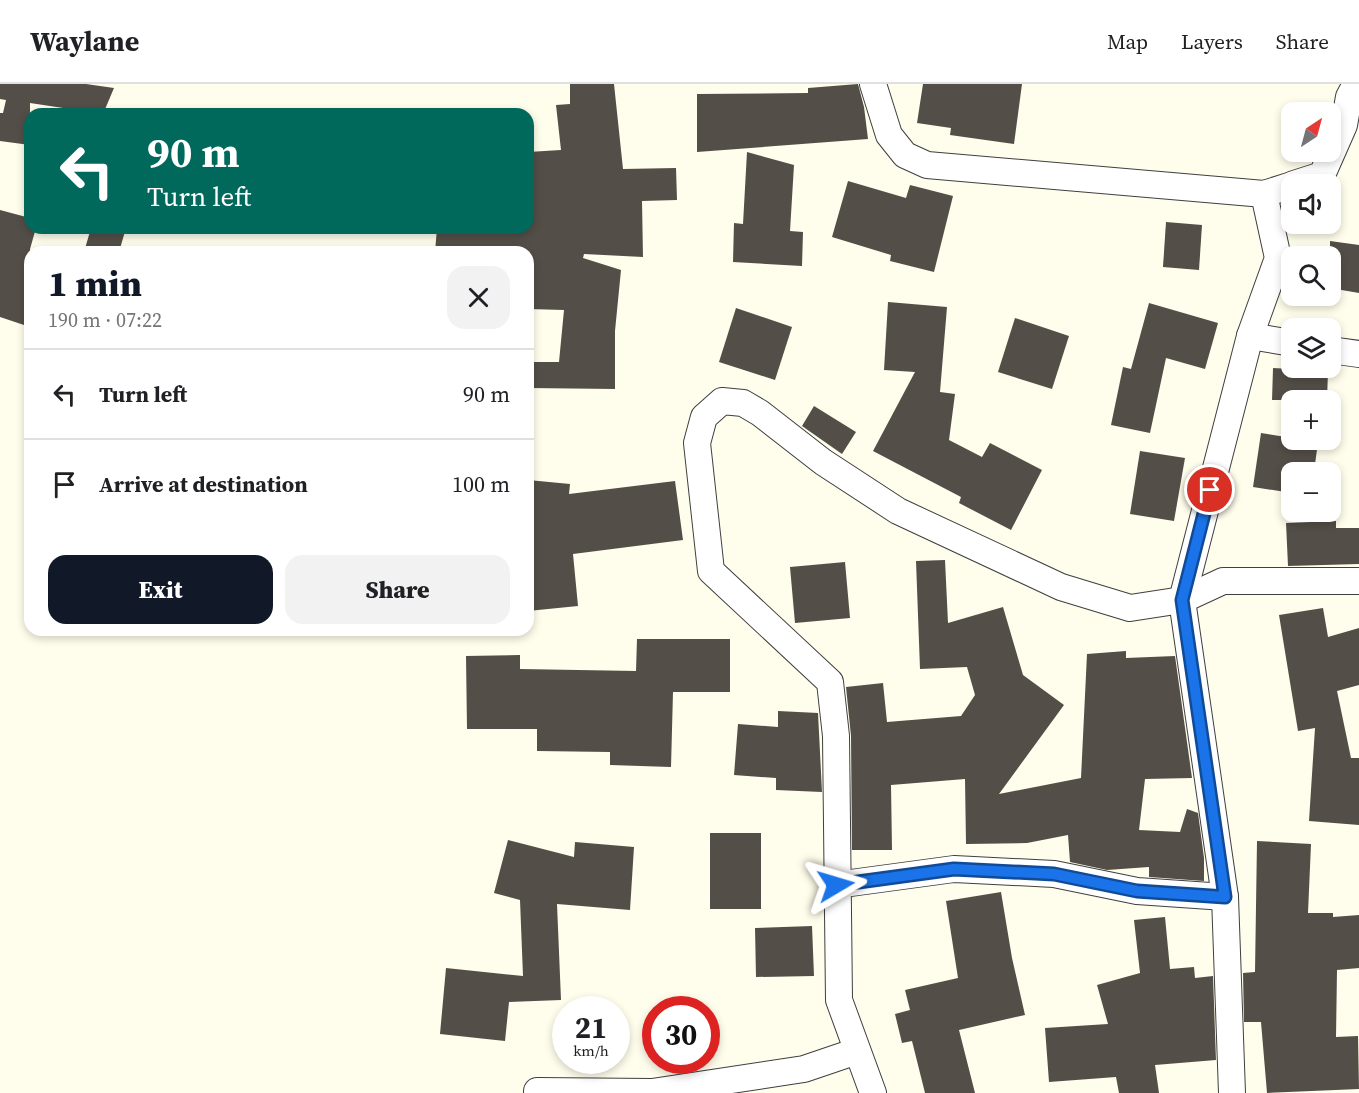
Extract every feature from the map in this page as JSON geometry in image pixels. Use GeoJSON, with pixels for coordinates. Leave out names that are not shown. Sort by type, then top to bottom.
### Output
{"type":"FeatureCollection","features":[{"type":"Feature","properties":{"kind":"street"},"geometry":{"type":"LineString","coordinates":[[873,84],[889,135],[905,155],[927,165],[1264,194],[1281,189]]}},
{"type":"Feature","properties":{"kind":"street"},"geometry":{"type":"LineString","coordinates":[[1322,174],[1344,125],[1349,97],[1356,84]]}},
{"type":"Feature","properties":{"kind":"street"},"geometry":{"type":"LineString","coordinates":[[1232,1093],[1225,897],[1182,600],[1251,336],[1278,258],[1264,194]]}},
{"type":"Feature","properties":{"kind":"street"},"geometry":{"type":"LineString","coordinates":[[1251,336],[1281,341]]}},
{"type":"Feature","properties":{"kind":"street"},"geometry":{"type":"LineString","coordinates":[[1341,352],[1359,354]]}},
{"type":"Feature","properties":{"kind":"street"},"geometry":{"type":"LineString","coordinates":[[873,1093],[839,1000],[836,736],[830,682],[711,571],[697,443],[704,417],[723,401],[743,403],[760,413],[823,462],[898,511],[1061,587],[1130,609],[1182,600],[1223,581],[1359,581]]}},
{"type":"Feature","properties":{"kind":"street"},"geometry":{"type":"LineString","coordinates":[[836,885],[954,869],[1054,874],[1137,891],[1225,897]]}},
{"type":"Feature","properties":{"kind":"street"},"geometry":{"type":"LineString","coordinates":[[537,1091],[652,1092],[804,1069],[858,1051]]}},
{"type":"Feature","properties":{"kind":"building"},"geometry":{"type":"Polygon","coordinates":[[[0,84],[86,84],[114,88],[106,108],[63,108],[30,103],[30,108],[24,108],[24,144],[0,141],[0,113],[3,113],[6,100],[0,99],[0,84]]]}},
{"type":"Feature","properties":{"kind":"building"},"geometry":{"type":"Polygon","coordinates":[[[570,84],[614,84],[623,169],[676,168],[677,200],[642,201],[643,257],[584,254],[583,258],[621,270],[615,331],[615,389],[534,388],[534,362],[559,362],[564,310],[534,309],[534,246],[436,246],[436,234],[534,234],[534,152],[561,150],[556,105],[570,104],[570,84]]]}},
{"type":"Feature","properties":{"kind":"building"},"geometry":{"type":"Polygon","coordinates":[[[858,84],[868,139],[697,152],[697,94],[808,93],[808,88],[858,84]]]}},
{"type":"Feature","properties":{"kind":"building"},"geometry":{"type":"Polygon","coordinates":[[[923,84],[1022,84],[1014,144],[950,135],[951,128],[917,123],[923,84]]]}},
{"type":"Feature","properties":{"kind":"building"},"geometry":{"type":"Polygon","coordinates":[[[747,152],[794,165],[790,231],[803,232],[802,266],[733,262],[734,223],[743,224],[747,152]]]}},
{"type":"Feature","properties":{"kind":"building"},"geometry":{"type":"Polygon","coordinates":[[[848,181],[906,198],[910,185],[953,196],[934,272],[890,261],[891,255],[832,237],[848,181]]]}},
{"type":"Feature","properties":{"kind":"building"},"geometry":{"type":"Polygon","coordinates":[[[0,210],[24,216],[24,234],[34,234],[31,246],[24,246],[24,325],[0,317],[0,210]]]}},
{"type":"Feature","properties":{"kind":"building"},"geometry":{"type":"Polygon","coordinates":[[[1166,222],[1202,225],[1199,270],[1163,267],[1166,222]]]}},
{"type":"Feature","properties":{"kind":"building"},"geometry":{"type":"Polygon","coordinates":[[[89,234],[124,234],[121,246],[86,246],[89,234]]]}},
{"type":"Feature","properties":{"kind":"building"},"geometry":{"type":"Polygon","coordinates":[[[1330,241],[1359,245],[1359,293],[1341,290],[1341,246],[1330,246],[1330,241]]]}},
{"type":"Feature","properties":{"kind":"building"},"geometry":{"type":"Polygon","coordinates":[[[888,302],[947,307],[940,392],[955,394],[949,440],[982,457],[990,443],[1042,470],[1011,530],[959,503],[961,497],[873,451],[915,372],[884,370],[888,302]]]}},
{"type":"Feature","properties":{"kind":"building"},"geometry":{"type":"Polygon","coordinates":[[[1149,303],[1218,323],[1205,369],[1166,358],[1150,433],[1111,425],[1123,367],[1131,369],[1149,303]]]}},
{"type":"Feature","properties":{"kind":"building"},"geometry":{"type":"Polygon","coordinates":[[[736,308],[792,327],[775,380],[719,362],[736,308]]]}},
{"type":"Feature","properties":{"kind":"building"},"geometry":{"type":"Polygon","coordinates":[[[1015,318],[1069,336],[1052,389],[998,372],[1015,318]]]}},
{"type":"Feature","properties":{"kind":"building"},"geometry":{"type":"Polygon","coordinates":[[[1273,368],[1281,368],[1281,378],[1328,378],[1327,390],[1281,390],[1281,400],[1272,400],[1273,368]]]}},
{"type":"Feature","properties":{"kind":"building"},"geometry":{"type":"Polygon","coordinates":[[[814,406],[856,432],[842,454],[802,426],[814,406]]]}},
{"type":"Feature","properties":{"kind":"building"},"geometry":{"type":"Polygon","coordinates":[[[1261,433],[1281,436],[1281,450],[1317,450],[1315,462],[1281,462],[1281,491],[1253,487],[1261,433]]]}},
{"type":"Feature","properties":{"kind":"building"},"geometry":{"type":"Polygon","coordinates":[[[1140,451],[1185,458],[1174,521],[1130,514],[1140,451]]]}},
{"type":"Feature","properties":{"kind":"building"},"geometry":{"type":"Polygon","coordinates":[[[534,481],[570,484],[569,494],[675,481],[683,540],[573,554],[578,606],[534,610],[534,481]]]}},
{"type":"Feature","properties":{"kind":"building"},"geometry":{"type":"Polygon","coordinates":[[[1336,522],[1336,528],[1359,528],[1359,564],[1288,566],[1286,523],[1336,522]]]}},
{"type":"Feature","properties":{"kind":"building"},"geometry":{"type":"Polygon","coordinates":[[[945,560],[948,623],[1003,607],[1023,675],[1064,705],[999,794],[1081,778],[1087,654],[1126,651],[1126,658],[1175,656],[1192,778],[1145,779],[1139,830],[1180,832],[1187,809],[1198,813],[1204,858],[1204,881],[1149,877],[1149,867],[1107,870],[1070,862],[1068,835],[1027,843],[966,844],[965,779],[891,785],[892,850],[852,850],[851,736],[846,687],[883,683],[887,722],[961,716],[975,695],[967,667],[920,669],[916,561],[945,560]]]}},
{"type":"Feature","properties":{"kind":"building"},"geometry":{"type":"Polygon","coordinates":[[[845,562],[850,618],[795,623],[790,567],[845,562]]]}},
{"type":"Feature","properties":{"kind":"building"},"geometry":{"type":"Polygon","coordinates":[[[1323,608],[1328,637],[1359,628],[1359,685],[1337,691],[1351,758],[1359,758],[1359,825],[1309,821],[1315,728],[1298,731],[1279,615],[1323,608]]]}},
{"type":"Feature","properties":{"kind":"building"},"geometry":{"type":"Polygon","coordinates":[[[637,639],[730,639],[730,692],[673,692],[671,767],[610,765],[610,752],[537,751],[537,729],[467,729],[466,656],[520,655],[520,669],[636,671],[637,639]]]}},
{"type":"Feature","properties":{"kind":"building"},"geometry":{"type":"Polygon","coordinates":[[[778,711],[818,713],[822,792],[776,790],[776,778],[734,775],[738,724],[778,727],[778,711]]]}},
{"type":"Feature","properties":{"kind":"building"},"geometry":{"type":"Polygon","coordinates":[[[710,833],[761,833],[761,909],[710,909],[710,833]]]}},
{"type":"Feature","properties":{"kind":"building"},"geometry":{"type":"Polygon","coordinates":[[[508,840],[574,857],[575,842],[634,847],[630,910],[557,904],[561,996],[552,996],[552,1000],[509,1002],[505,1041],[440,1034],[446,968],[523,976],[520,900],[494,893],[508,840]]]}},
{"type":"Feature","properties":{"kind":"building"},"geometry":{"type":"Polygon","coordinates":[[[1257,841],[1311,844],[1308,913],[1333,913],[1333,917],[1359,915],[1359,968],[1337,970],[1336,1037],[1358,1036],[1359,1089],[1267,1093],[1261,1022],[1244,1022],[1243,973],[1255,972],[1257,841]]]}},
{"type":"Feature","properties":{"kind":"building"},"geometry":{"type":"Polygon","coordinates":[[[1001,892],[1012,958],[1025,1015],[959,1030],[975,1093],[925,1093],[912,1041],[902,1043],[895,1014],[910,1010],[905,990],[958,978],[946,901],[1001,892]]]}},
{"type":"Feature","properties":{"kind":"building"},"geometry":{"type":"Polygon","coordinates":[[[1165,917],[1170,969],[1194,967],[1195,978],[1213,976],[1216,1060],[1155,1065],[1159,1093],[1119,1093],[1116,1077],[1049,1082],[1045,1028],[1108,1024],[1097,985],[1140,973],[1134,920],[1165,917]]]}},
{"type":"Feature","properties":{"kind":"building"},"geometry":{"type":"Polygon","coordinates":[[[812,926],[814,976],[756,977],[755,928],[812,926]]]}},
{"type":"Feature","properties":{"kind":"route"},"geometry":{"type":"LineString","coordinates":[[836,885],[954,869],[1054,874],[1137,891],[1225,897],[1182,600],[1210,490]]}}]}
